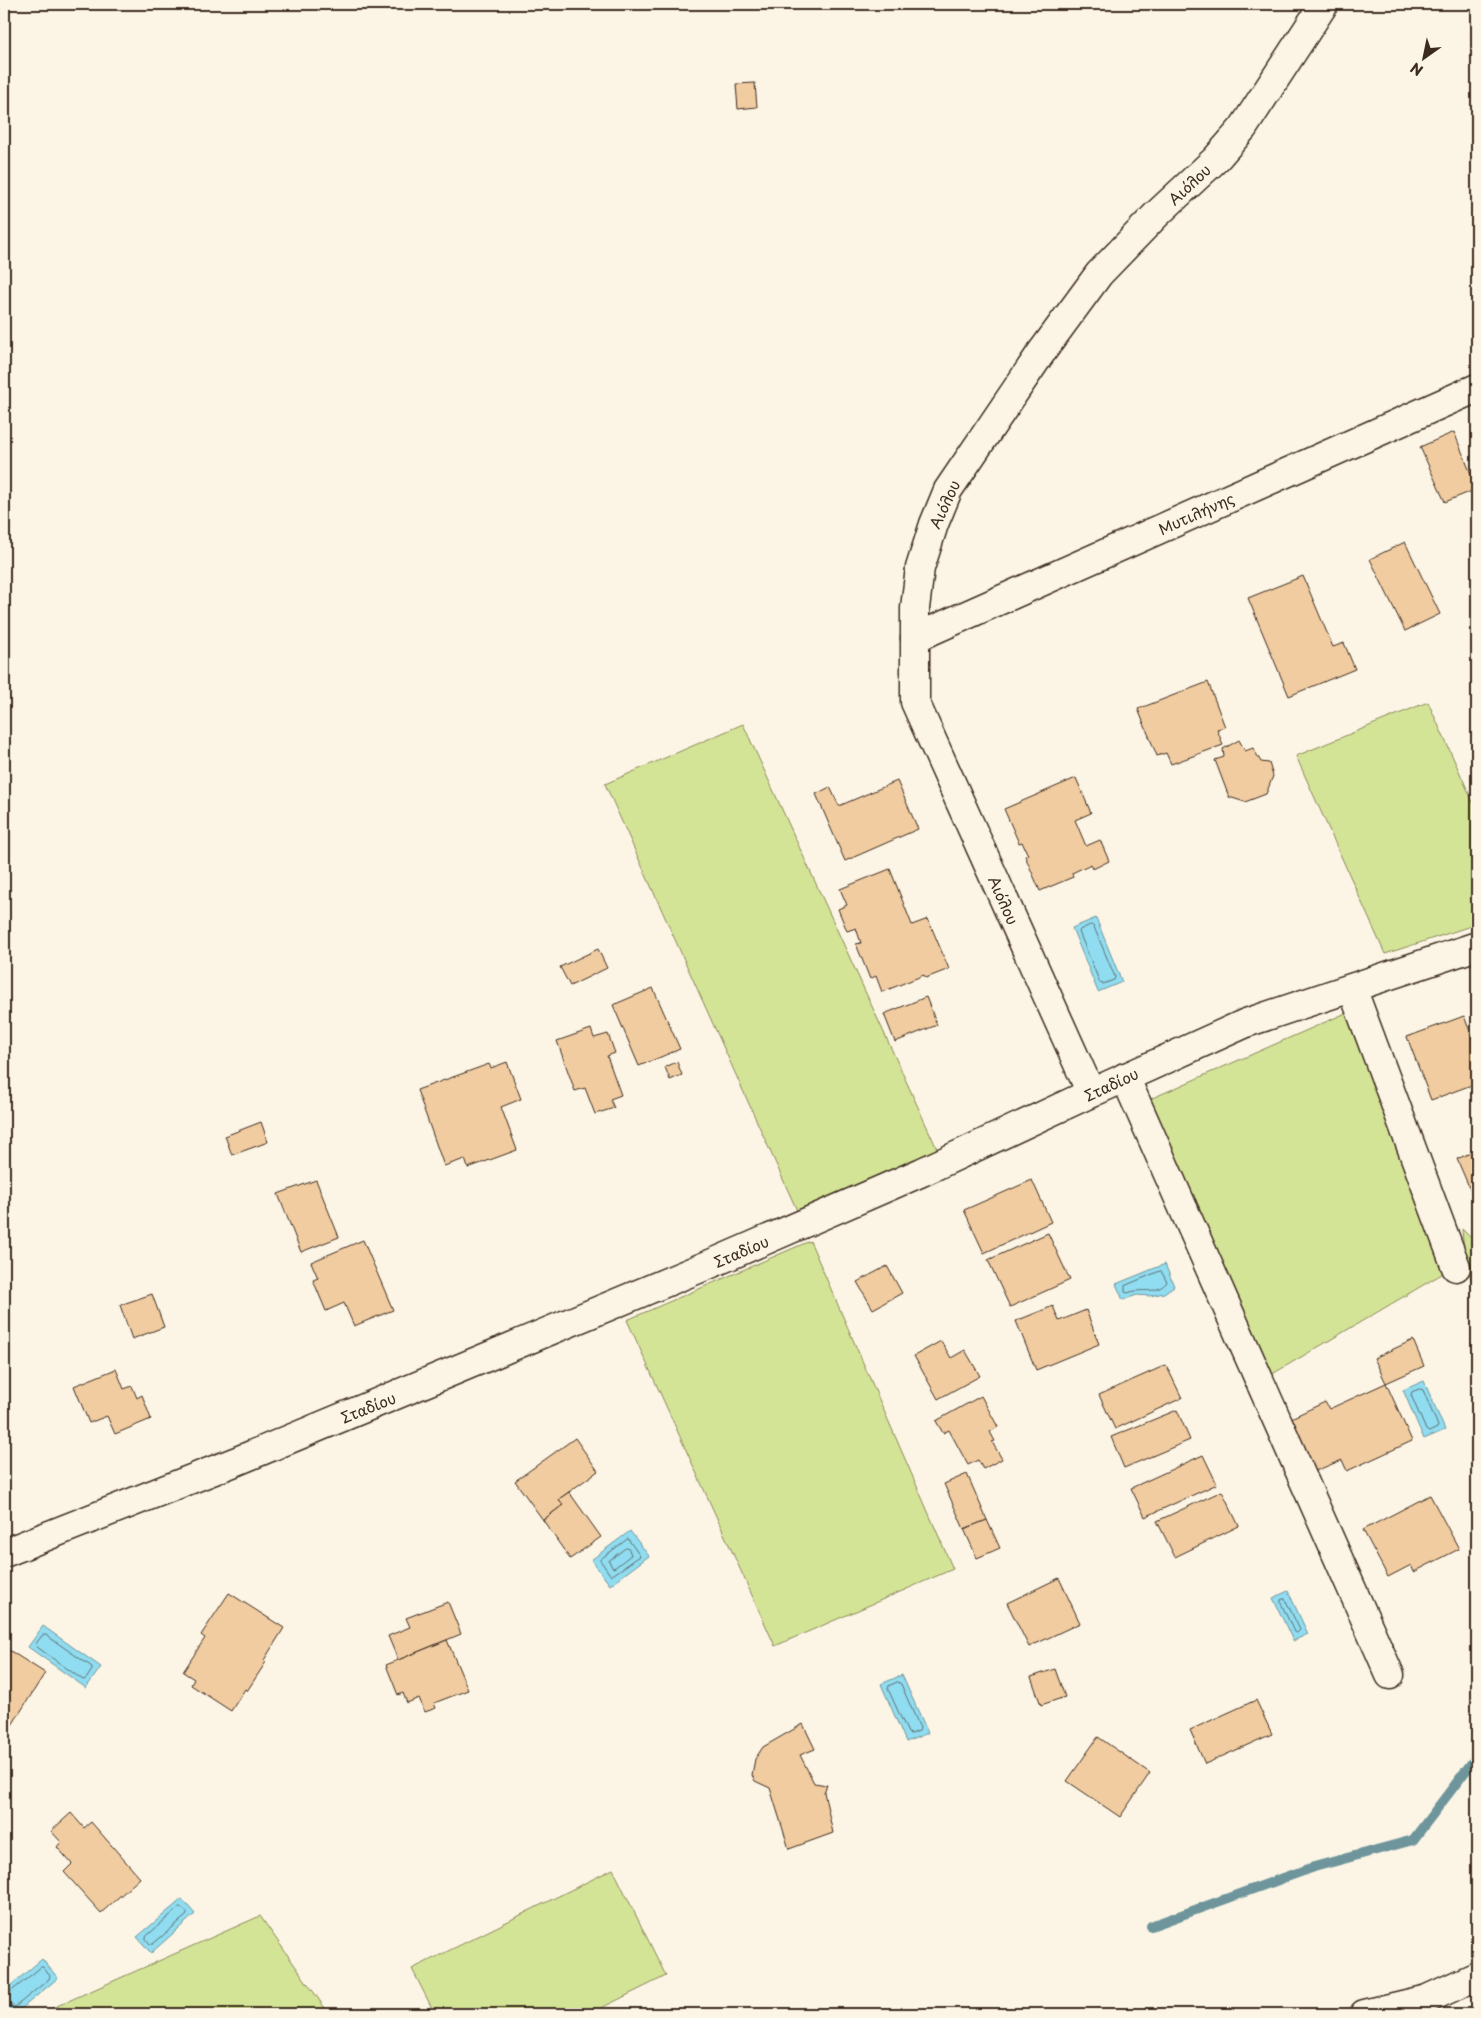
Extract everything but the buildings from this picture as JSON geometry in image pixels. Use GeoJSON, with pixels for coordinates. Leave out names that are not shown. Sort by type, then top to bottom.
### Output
{"type":"FeatureCollection","features":[{"type":"Feature","properties":{"kind":"street","name":"Αιόλου"},"geometry":{"type":"LineString","coordinates":[[1091,1093],[915,702],[915,608],[920,568],[934,524],[948,490],[1041,353],[1098,274],[1156,215],[1216,159],[1244,128],[1324,4]]}},
{"type":"Feature","properties":{"kind":"street","name":"Μυτιλήνης"},"geometry":{"type":"LineString","coordinates":[[915,638],[1477,388]]}},
{"type":"Feature","properties":{"kind":"street","name":"Σταδίου"},"geometry":{"type":"LineString","coordinates":[[4,1553],[237,1461],[697,1270],[922,1172],[1246,1023],[1477,946]]}},
{"type":"Feature","properties":{"kind":"street"},"geometry":{"type":"LineString","coordinates":[[1352,988],[1456,1267]]}},
{"type":"Feature","properties":{"kind":"street"},"geometry":{"type":"LineString","coordinates":[[1125,1077],[1390,1675]]}},
{"type":"Feature","properties":{"kind":"street"},"geometry":{"type":"LineString","coordinates":[[1364,2014],[1427,1999],[1477,1976]]}},
{"type":"Feature","properties":{"kind":"green space"},"geometry":{"type":"Polygon","coordinates":[[[1428,702],[1477,811],[1477,924],[1385,954],[1296,756],[1428,702]]]}},
{"type":"Feature","properties":{"kind":"green space"},"geometry":{"type":"Polygon","coordinates":[[[743,724],[938,1151],[799,1215],[605,784],[743,724]]]}},
{"type":"Feature","properties":{"kind":"green space"},"geometry":{"type":"Polygon","coordinates":[[[1346,1013],[1447,1271],[1269,1376],[1148,1100],[1346,1013]]]}},
{"type":"Feature","properties":{"kind":"green space"},"geometry":{"type":"Polygon","coordinates":[[[1462,1229],[1477,1244],[1477,1294],[1465,1262],[1462,1229]]]}},
{"type":"Feature","properties":{"kind":"green space"},"geometry":{"type":"Polygon","coordinates":[[[810,1241],[953,1569],[775,1646],[627,1320],[810,1241]]]}},
{"type":"Feature","properties":{"kind":"green space"},"geometry":{"type":"Polygon","coordinates":[[[613,1869],[666,1976],[589,2014],[435,2014],[412,1969],[613,1869]]]}},
{"type":"Feature","properties":{"kind":"green space"},"geometry":{"type":"Polygon","coordinates":[[[260,1916],[327,2011],[325,2014],[39,2014],[260,1916]]]}},
{"type":"Feature","properties":{"kind":"water"},"geometry":{"type":"Polygon","coordinates":[[[1096,918],[1122,982],[1098,992],[1072,928],[1096,918]]]}},
{"type":"Feature","properties":{"kind":"water"},"geometry":{"type":"Polygon","coordinates":[[[1165,1264],[1174,1286],[1164,1293],[1150,1296],[1137,1295],[1123,1300],[1116,1284],[1165,1264]]]}},
{"type":"Feature","properties":{"kind":"water"},"geometry":{"type":"Polygon","coordinates":[[[1424,1381],[1445,1430],[1424,1439],[1403,1390],[1424,1381]]]}},
{"type":"Feature","properties":{"kind":"water"},"geometry":{"type":"Polygon","coordinates":[[[630,1531],[649,1556],[610,1585],[591,1560],[630,1531]]]}},
{"type":"Feature","properties":{"kind":"water"},"geometry":{"type":"Polygon","coordinates":[[[1288,1591],[1308,1634],[1293,1641],[1273,1598],[1288,1591]]]}},
{"type":"Feature","properties":{"kind":"water"},"geometry":{"type":"Polygon","coordinates":[[[43,1626],[101,1667],[86,1688],[28,1647],[43,1626]]]}},
{"type":"Feature","properties":{"kind":"water"},"geometry":{"type":"Polygon","coordinates":[[[902,1675],[928,1733],[906,1742],[881,1684],[902,1675]]]}},
{"type":"Feature","properties":{"kind":"water"},"geometry":{"type":"Polygon","coordinates":[[[182,1899],[195,1914],[151,1953],[137,1937],[182,1899]]]}},
{"type":"Feature","properties":{"kind":"water"},"geometry":{"type":"Polygon","coordinates":[[[42,1959],[58,1978],[15,2014],[12,2014],[4,2005],[4,1991],[42,1959]]]}},
{"type":"Feature","properties":{"kind":"waterway"},"geometry":{"type":"LineString","coordinates":[[1151,1926],[1314,1867],[1413,1840],[1477,1756]]}}]}
